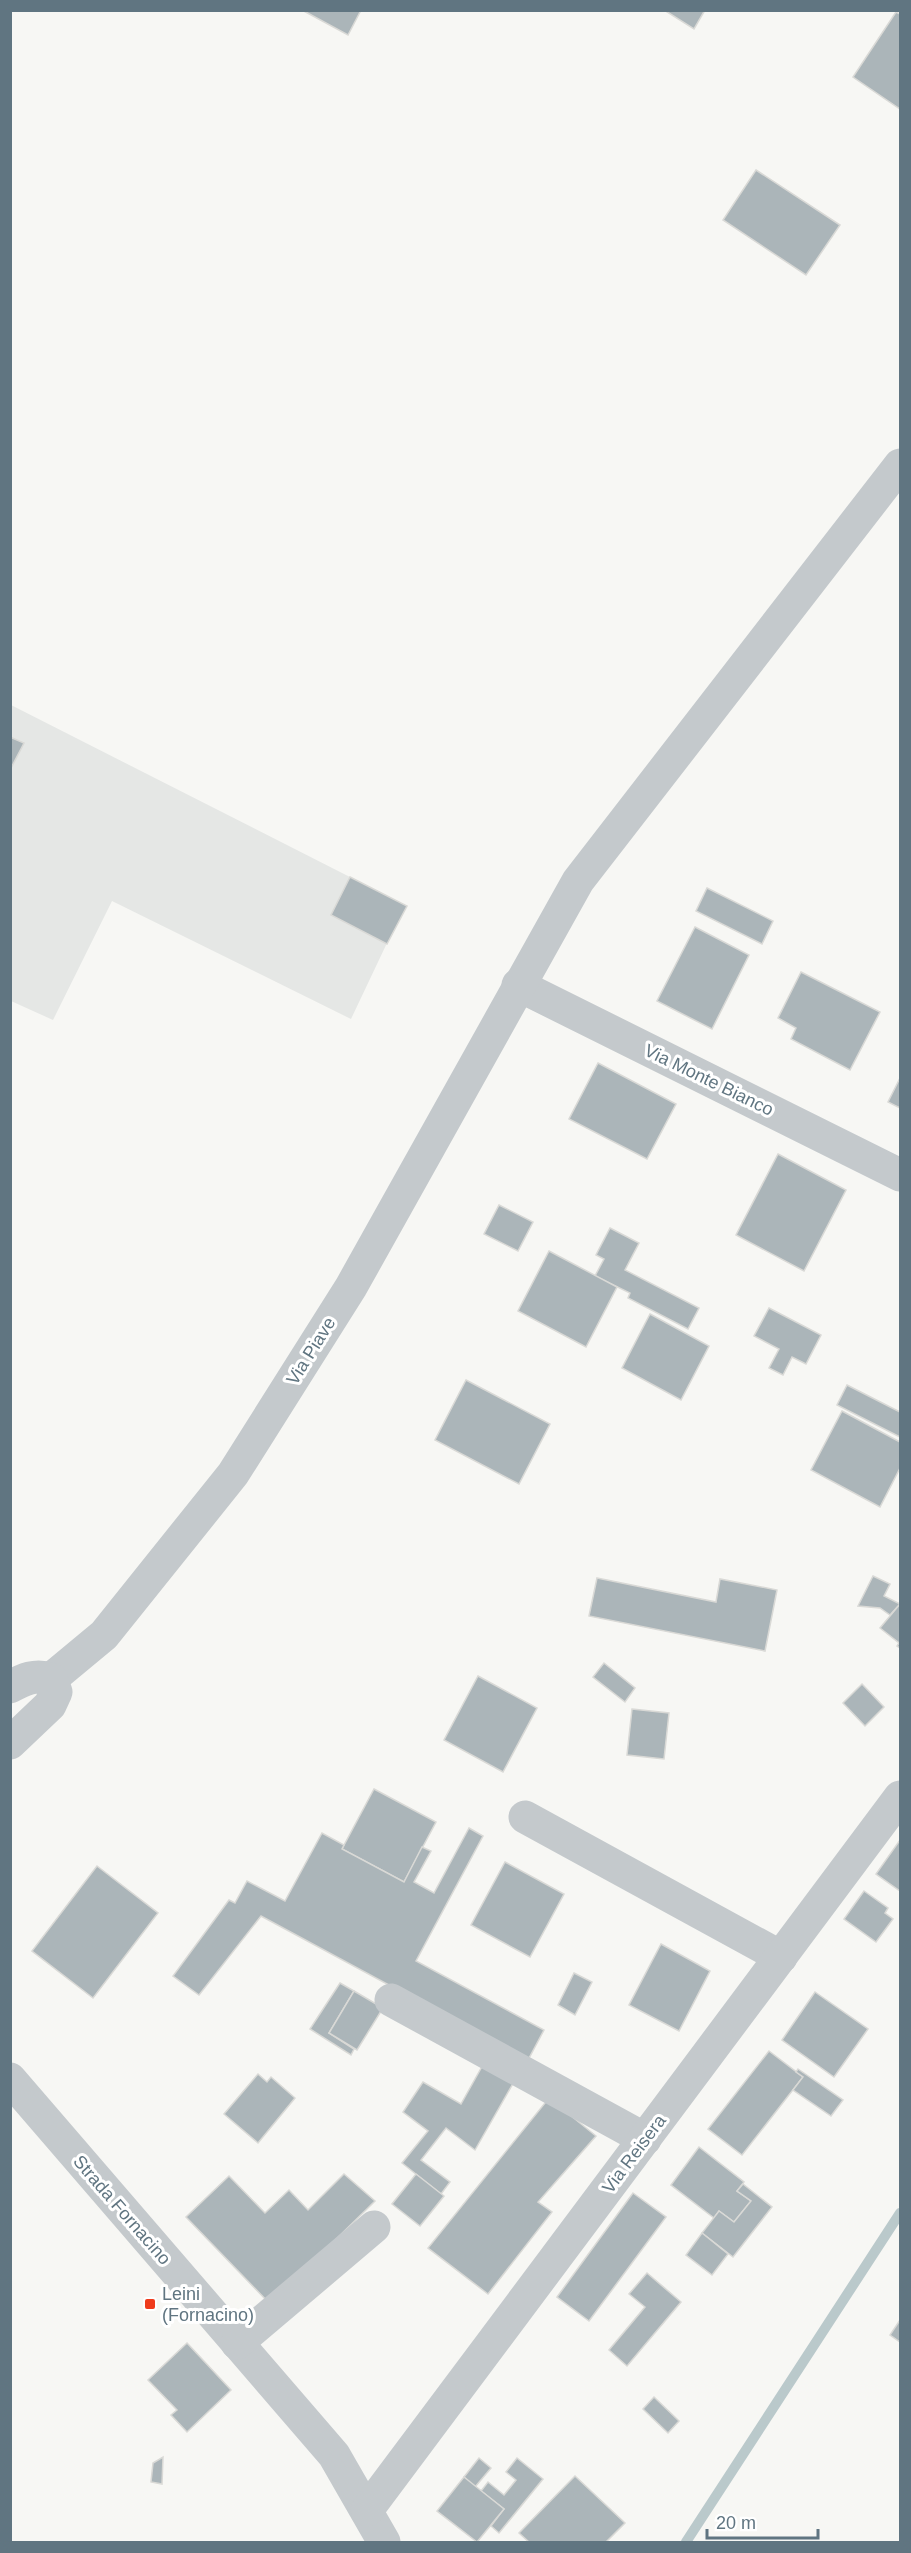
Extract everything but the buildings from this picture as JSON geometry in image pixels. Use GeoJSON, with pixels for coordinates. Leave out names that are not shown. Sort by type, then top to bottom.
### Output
{"type":"FeatureCollection","features":[{"type":"Feature","properties":{"kind":"street","name":"Via Piave"},"geometry":{"type":"LineString","coordinates":[[51,1679],[104,1635],[233,1474],[351,1287],[578,881],[900,465]]}},
{"type":"Feature","properties":{"kind":"street","name":"Via Monte Bianco"},"geometry":{"type":"LineString","coordinates":[[519,985],[900,1175]]}},
{"type":"Feature","properties":{"kind":"street"},"geometry":{"type":"LineString","coordinates":[[10,1687],[34,1676],[51,1679],[57,1692],[55,1699],[10,1743]]}},
{"type":"Feature","properties":{"kind":"street","name":"Via Reisera"},"geometry":{"type":"LineString","coordinates":[[367,2510],[900,1797]]}},
{"type":"Feature","properties":{"kind":"street"},"geometry":{"type":"LineString","coordinates":[[525,1816],[781,1957]]}},
{"type":"Feature","properties":{"kind":"street"},"geometry":{"type":"LineString","coordinates":[[392,2000],[645,2139]]}},
{"type":"Feature","properties":{"kind":"street","name":"Strada Fornacino"},"geometry":{"type":"LineString","coordinates":[[10,2079],[334,2455],[384,2542]]}},
{"type":"Feature","properties":{"kind":"street"},"geometry":{"type":"LineString","coordinates":[[237,2343],[374,2227]]}},
{"type":"Feature","properties":{"kind":"shaded area"},"geometry":{"type":"Polygon","coordinates":[[[11,705],[405,905],[351,1019],[112,901],[53,1020],[11,1001],[11,705]]]}},
{"type":"Feature","properties":{"kind":"waterway"},"geometry":{"type":"LineString","coordinates":[[686,2542],[900,2213]]}},
{"type":"Feature","properties":{"kind":"place","name":"Leini (Fornacino)"},"geometry":{"type":"Point","coordinates":[150,2304]}}]}
